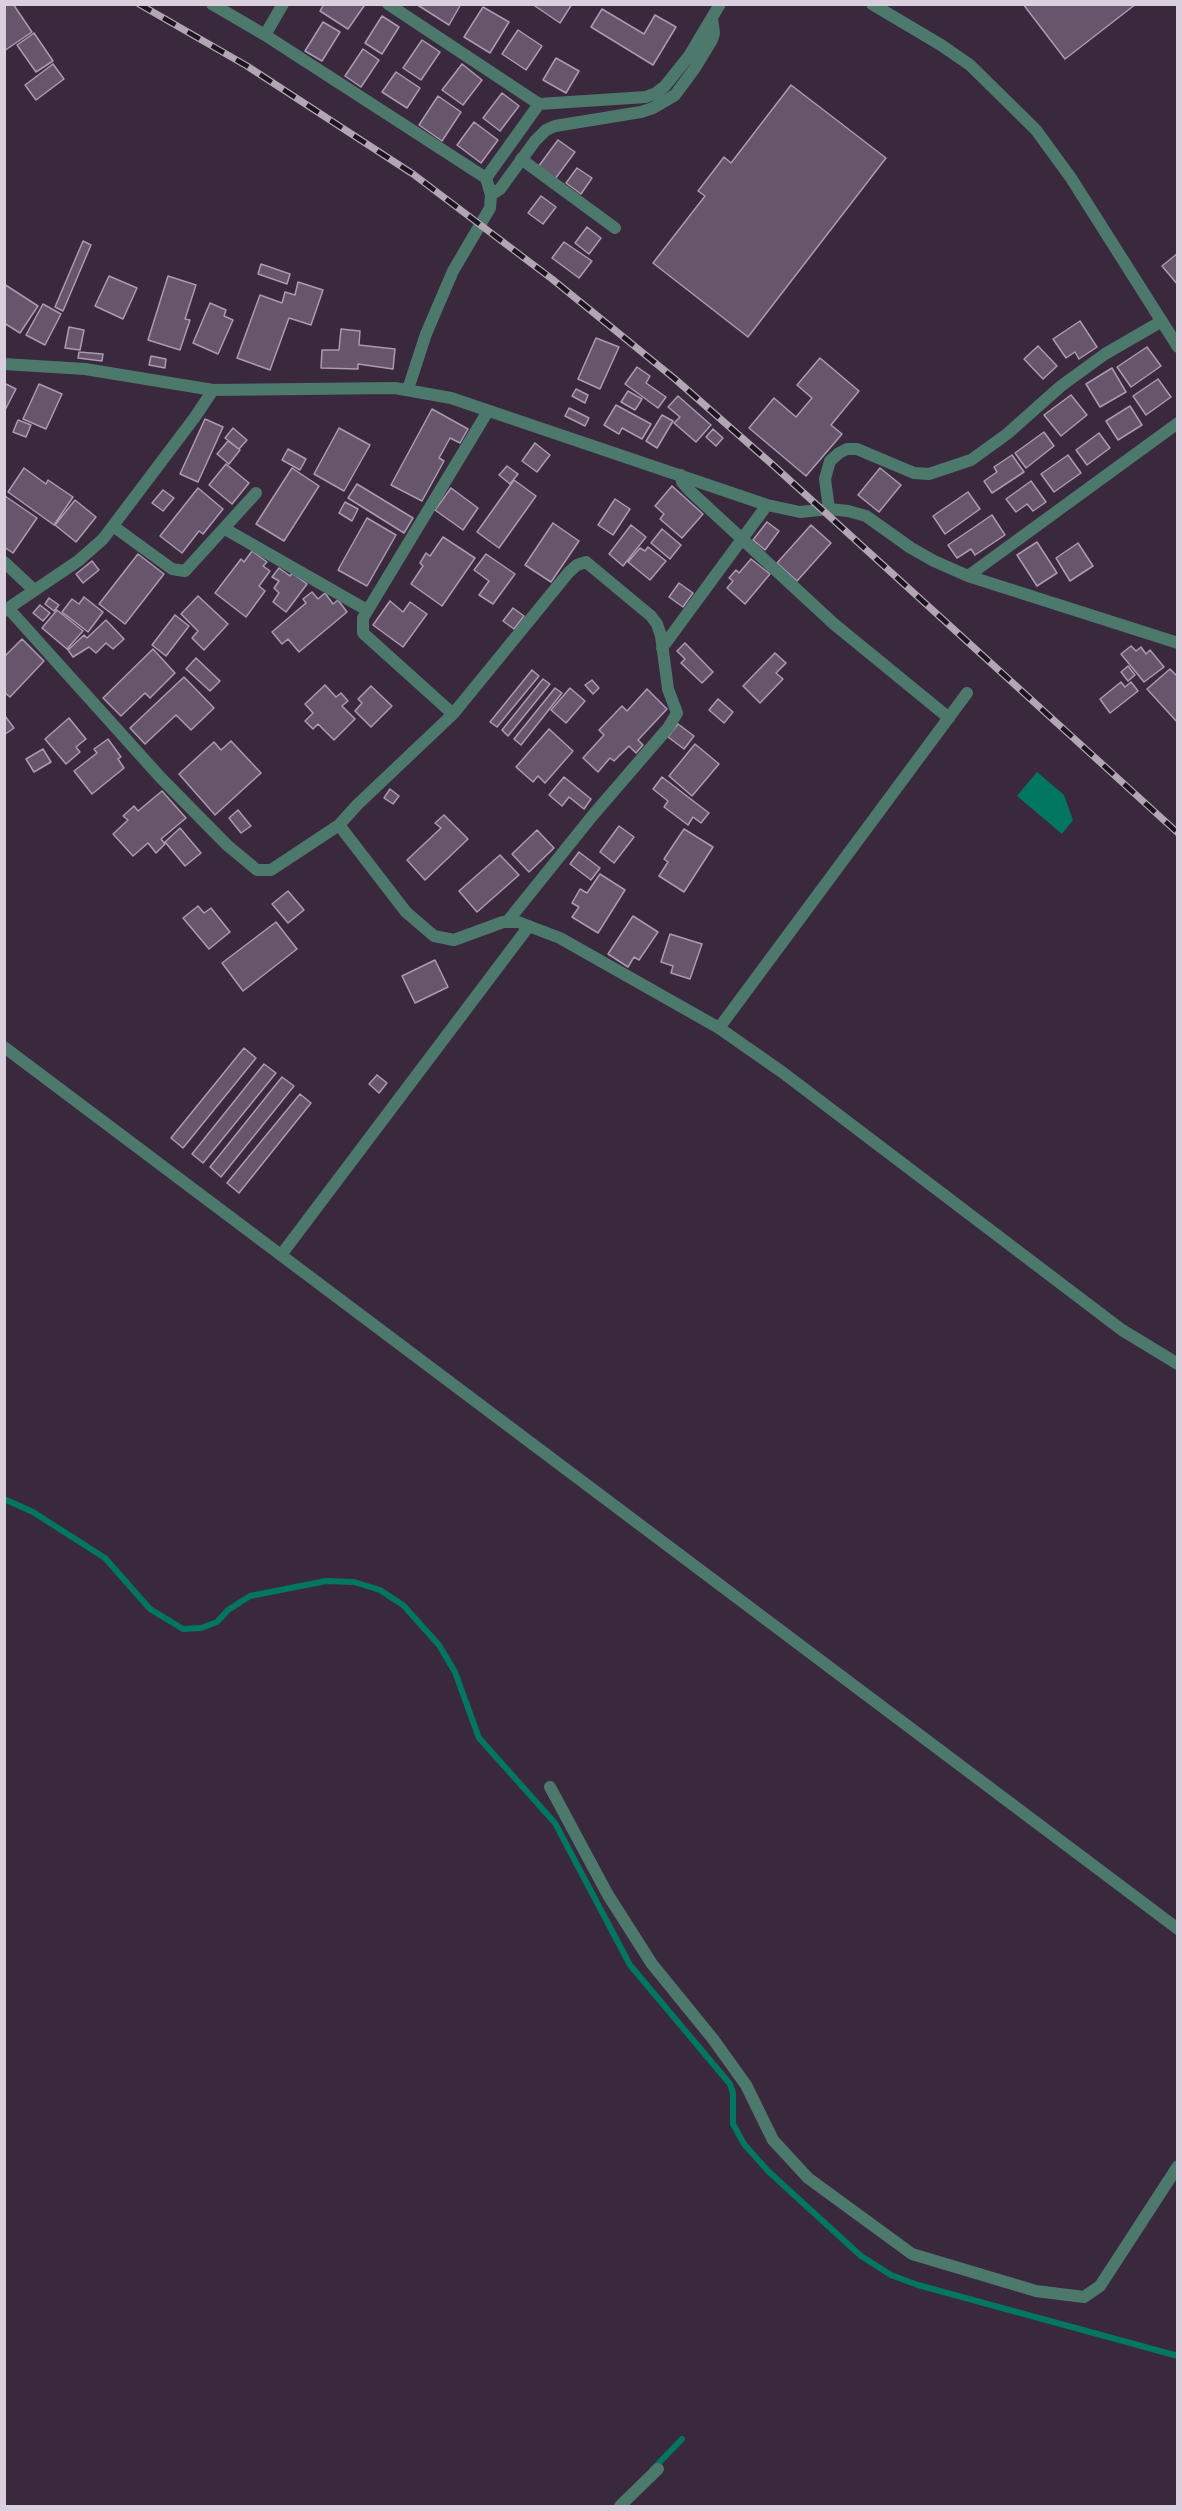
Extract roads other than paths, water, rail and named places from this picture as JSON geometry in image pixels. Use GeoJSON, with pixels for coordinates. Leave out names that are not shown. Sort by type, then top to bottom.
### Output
{"type":"FeatureCollection","features":[{"type":"Feature","properties":{"kind":"street"},"geometry":{"type":"LineString","coordinates":[[212,4],[265,34],[486,178],[491,195],[490,207],[453,271],[408,389]]}},
{"type":"Feature","properties":{"kind":"street"},"geometry":{"type":"LineString","coordinates":[[265,34],[283,4]]}},
{"type":"Feature","properties":{"kind":"street"},"geometry":{"type":"LineString","coordinates":[[388,4],[539,104],[646,97],[656,93],[676,73],[720,4]]}},
{"type":"Feature","properties":{"kind":"street"},"geometry":{"type":"LineString","coordinates":[[872,4],[970,65],[1036,130],[1071,178],[1178,347]]}},
{"type":"Feature","properties":{"kind":"street"},"geometry":{"type":"LineString","coordinates":[[491,195],[500,189],[542,133],[555,126],[641,112],[669,98],[686,82],[712,40],[714,33],[712,18]]}},
{"type":"Feature","properties":{"kind":"street"},"geometry":{"type":"LineString","coordinates":[[486,178],[539,104]]}},
{"type":"Feature","properties":{"kind":"street"},"geometry":{"type":"LineString","coordinates":[[521,159],[615,228]]}},
{"type":"Feature","properties":{"kind":"street"},"geometry":{"type":"LineString","coordinates":[[829,509],[825,479],[830,461],[839,453],[847,449],[857,449],[914,473],[929,474],[971,460],[1007,434],[1061,386],[1105,354],[1162,321]]}},
{"type":"Feature","properties":{"kind":"street"},"geometry":{"type":"LineString","coordinates":[[4,364],[85,369],[213,390],[408,389],[452,398],[767,505],[800,512],[829,509],[867,516],[911,548],[968,576],[1178,643]]}},
{"type":"Feature","properties":{"kind":"street"},"geometry":{"type":"LineString","coordinates":[[213,390],[113,525],[88,553],[6,610],[161,778],[227,845],[257,870],[271,870],[339,825],[453,714],[569,572],[577,565],[586,562],[651,616],[657,624],[668,689],[677,713],[673,721],[593,815],[507,922]]}},
{"type":"Feature","properties":{"kind":"street"},"geometry":{"type":"LineString","coordinates":[[453,714],[363,633],[363,618],[488,411]]}},
{"type":"Feature","properties":{"kind":"street"},"geometry":{"type":"LineString","coordinates":[[968,576],[1178,423]]}},
{"type":"Feature","properties":{"kind":"street"},"geometry":{"type":"LineString","coordinates":[[681,475],[684,486],[834,624],[949,718]]}},
{"type":"Feature","properties":{"kind":"street"},"geometry":{"type":"LineString","coordinates":[[113,525],[172,569],[185,571],[256,493]]}},
{"type":"Feature","properties":{"kind":"street"},"geometry":{"type":"LineString","coordinates":[[662,648],[767,505]]}},
{"type":"Feature","properties":{"kind":"street"},"geometry":{"type":"LineString","coordinates":[[225,529],[368,610]]}},
{"type":"Feature","properties":{"kind":"street"},"geometry":{"type":"LineString","coordinates":[[4,562],[34,590]]}},
{"type":"Feature","properties":{"kind":"street"},"geometry":{"type":"LineString","coordinates":[[719,1029],[967,693]]}},
{"type":"Feature","properties":{"kind":"street"},"geometry":{"type":"LineString","coordinates":[[339,825],[406,912],[434,936],[454,940],[507,922],[518,922],[560,938],[719,1029],[852,1123],[1122,1330],[1178,1364]]}},
{"type":"Feature","properties":{"kind":"street"},"geometry":{"type":"LineString","coordinates":[[281,1256],[529,926]]}},
{"type":"Feature","properties":{"kind":"street"},"geometry":{"type":"LineString","coordinates":[[4,1047],[1178,1929]]}},
{"type":"Feature","properties":{"kind":"street"},"geometry":{"type":"LineString","coordinates":[[550,1787],[608,1895],[654,1967],[746,2085],[773,2140],[808,2178],[912,2254],[1036,2292],[1084,2297],[1100,2286],[1178,2166]]}},
{"type":"Feature","properties":{"kind":"street"},"geometry":{"type":"LineString","coordinates":[[620,2506],[658,2469]]}},
{"type":"Feature","properties":{"kind":"waterway"},"geometry":{"type":"LineString","coordinates":[[4,1499],[33,1512],[105,1558],[150,1609],[183,1629],[201,1628],[217,1622],[228,1610],[250,1596],[326,1581],[354,1582],[380,1590],[403,1605],[439,1645],[455,1672],[479,1738],[555,1823],[630,1965],[730,2084],[733,2093],[733,2124],[744,2144],[768,2171],[861,2256],[891,2275],[918,2285],[1178,2356]]}},
{"type":"Feature","properties":{"kind":"waterway"},"geometry":{"type":"LineString","coordinates":[[653,2469],[682,2439]]}},
{"type":"Feature","properties":{"kind":"railway"},"geometry":{"type":"LineString","coordinates":[[139,4],[247,66],[413,174],[552,279],[675,379],[774,466],[1178,833]]}}]}
